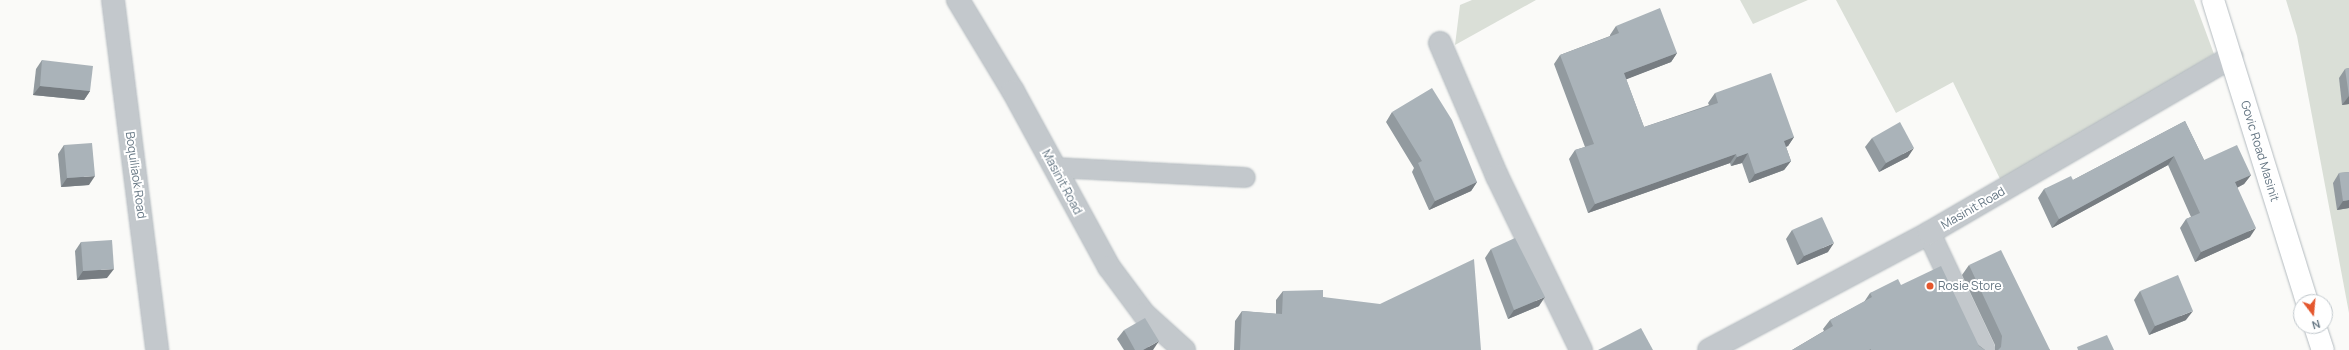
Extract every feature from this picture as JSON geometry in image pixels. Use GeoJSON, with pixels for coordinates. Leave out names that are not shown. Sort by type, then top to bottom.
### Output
{"type":"FeatureCollection","features":[{"type":"Feature","properties":{"kind":"main road","name":"Govic Road Masinit"},"geometry":{"type":"LineString","coordinates":[[2214,0],[2305,294]]}},
{"type":"Feature","properties":{"kind":"main road"},"geometry":{"type":"LineString","coordinates":[[2318,334],[2323,350]]}},
{"type":"Feature","properties":{"kind":"street","name":"Boquiliaok Road"},"geometry":{"type":"LineString","coordinates":[[113,0],[157,350]]}},
{"type":"Feature","properties":{"kind":"street","name":"Masinit Road"},"geometry":{"type":"LineString","coordinates":[[958,0],[1013,91],[1109,267],[1144,314],[1184,350]]}},
{"type":"Feature","properties":{"kind":"street"},"geometry":{"type":"LineString","coordinates":[[1440,43],[1497,176],[1581,350]]}},
{"type":"Feature","properties":{"kind":"street","name":"Masinit Road"},"geometry":{"type":"LineString","coordinates":[[1709,350],[1929,233],[2232,57]]}},
{"type":"Feature","properties":{"kind":"street"},"geometry":{"type":"LineString","coordinates":[[1929,233],[1984,350]]}},
{"type":"Feature","properties":{"kind":"lane"},"geometry":{"type":"LineString","coordinates":[[1054,167],[1245,176]]}},
{"type":"Feature","properties":{"kind":"shaded area"},"geometry":{"type":"Polygon","coordinates":[[[1472,0],[1536,0],[1455,45],[1460,5],[1472,0]]]}},
{"type":"Feature","properties":{"kind":"shaded area"},"geometry":{"type":"Polygon","coordinates":[[[1740,0],[1808,0],[1753,24],[1740,0]]]}},
{"type":"Feature","properties":{"kind":"shaded area"},"geometry":{"type":"Polygon","coordinates":[[[1836,0],[2194,0],[2214,54],[2002,183],[1953,82],[1896,113],[1836,0]]]}},
{"type":"Feature","properties":{"kind":"shaded area"},"geometry":{"type":"Polygon","coordinates":[[[2286,0],[2349,0],[2349,313],[2297,36],[2286,0]]]}},
{"type":"Feature","properties":{"kind":"building"},"geometry":{"type":"Polygon","coordinates":[[[1660,8],[1677,53],[1624,73],[1644,127],[1718,103],[1715,93],[1771,73],[1794,137],[1784,141],[1791,161],[1755,174],[1748,153],[1737,157],[1736,154],[1595,204],[1575,150],[1594,144],[1560,55],[1619,33],[1616,26],[1660,8]]]}},
{"type":"Feature","properties":{"kind":"building"},"geometry":{"type":"Polygon","coordinates":[[[42,60],[93,66],[90,91],[40,86],[42,60]]]}},
{"type":"Feature","properties":{"kind":"building"},"geometry":{"type":"Polygon","coordinates":[[[2349,68],[2349,96],[2345,69],[2349,68]]]}},
{"type":"Feature","properties":{"kind":"building"},"geometry":{"type":"Polygon","coordinates":[[[1432,88],[1452,120],[1477,182],[1435,201],[1418,163],[1422,161],[1392,112],[1432,88]]]}},
{"type":"Feature","properties":{"kind":"building"},"geometry":{"type":"Polygon","coordinates":[[[2185,121],[2204,160],[2237,145],[2251,175],[2235,182],[2256,228],[2201,252],[2186,219],[2200,213],[2174,156],[2059,219],[2044,189],[2071,176],[2073,180],[2185,121]]]}},
{"type":"Feature","properties":{"kind":"building"},"geometry":{"type":"Polygon","coordinates":[[[1900,122],[1914,148],[1886,163],[1872,138],[1900,122]]]}},
{"type":"Feature","properties":{"kind":"building"},"geometry":{"type":"Polygon","coordinates":[[[92,143],[95,176],[67,178],[64,145],[92,143]]]}},
{"type":"Feature","properties":{"kind":"building"},"geometry":{"type":"Polygon","coordinates":[[[2349,172],[2349,200],[2343,201],[2339,173],[2349,172]]]}},
{"type":"Feature","properties":{"kind":"building"},"geometry":{"type":"Polygon","coordinates":[[[1822,217],[1834,243],[1804,256],[1792,230],[1822,217]]]}},
{"type":"Feature","properties":{"kind":"building"},"geometry":{"type":"Polygon","coordinates":[[[1515,238],[1545,297],[1514,310],[1491,249],[1515,238]]]}},
{"type":"Feature","properties":{"kind":"building"},"geometry":{"type":"Polygon","coordinates":[[[112,240],[114,269],[83,271],[81,242],[112,240]]]}},
{"type":"Feature","properties":{"kind":"building"},"geometry":{"type":"Polygon","coordinates":[[[2001,250],[2050,350],[1998,350],[2001,347],[2002,336],[1969,265],[2001,250]]]}},
{"type":"Feature","properties":{"kind":"building"},"geometry":{"type":"Polygon","coordinates":[[[1474,259],[1481,350],[1240,350],[1242,311],[1282,314],[1283,291],[1323,290],[1323,297],[1380,304],[1474,259]]]}},
{"type":"Feature","properties":{"kind":"building"},"geometry":{"type":"Polygon","coordinates":[[[1941,266],[1979,346],[1985,350],[1792,350],[1833,326],[1830,320],[1872,297],[1870,293],[1898,279],[1901,285],[1941,266]]]}},
{"type":"Feature","properties":{"kind":"building"},"geometry":{"type":"Polygon","coordinates":[[[2178,275],[2193,311],[2155,326],[2140,291],[2178,275]]]}},
{"type":"Feature","properties":{"kind":"building"},"geometry":{"type":"Polygon","coordinates":[[[1145,318],[1159,341],[1143,350],[1135,350],[1124,330],[1145,318]]]}},
{"type":"Feature","properties":{"kind":"building"},"geometry":{"type":"Polygon","coordinates":[[[1641,328],[1653,350],[1598,350],[1641,328]]]}},
{"type":"Feature","properties":{"kind":"building"},"geometry":{"type":"Polygon","coordinates":[[[2107,335],[2114,350],[2078,350],[2077,347],[2107,335]]]}},
{"type":"Feature","properties":{"kind":"place","name":"Rosie Store"},"geometry":{"type":"Point","coordinates":[1930,286]}}]}
